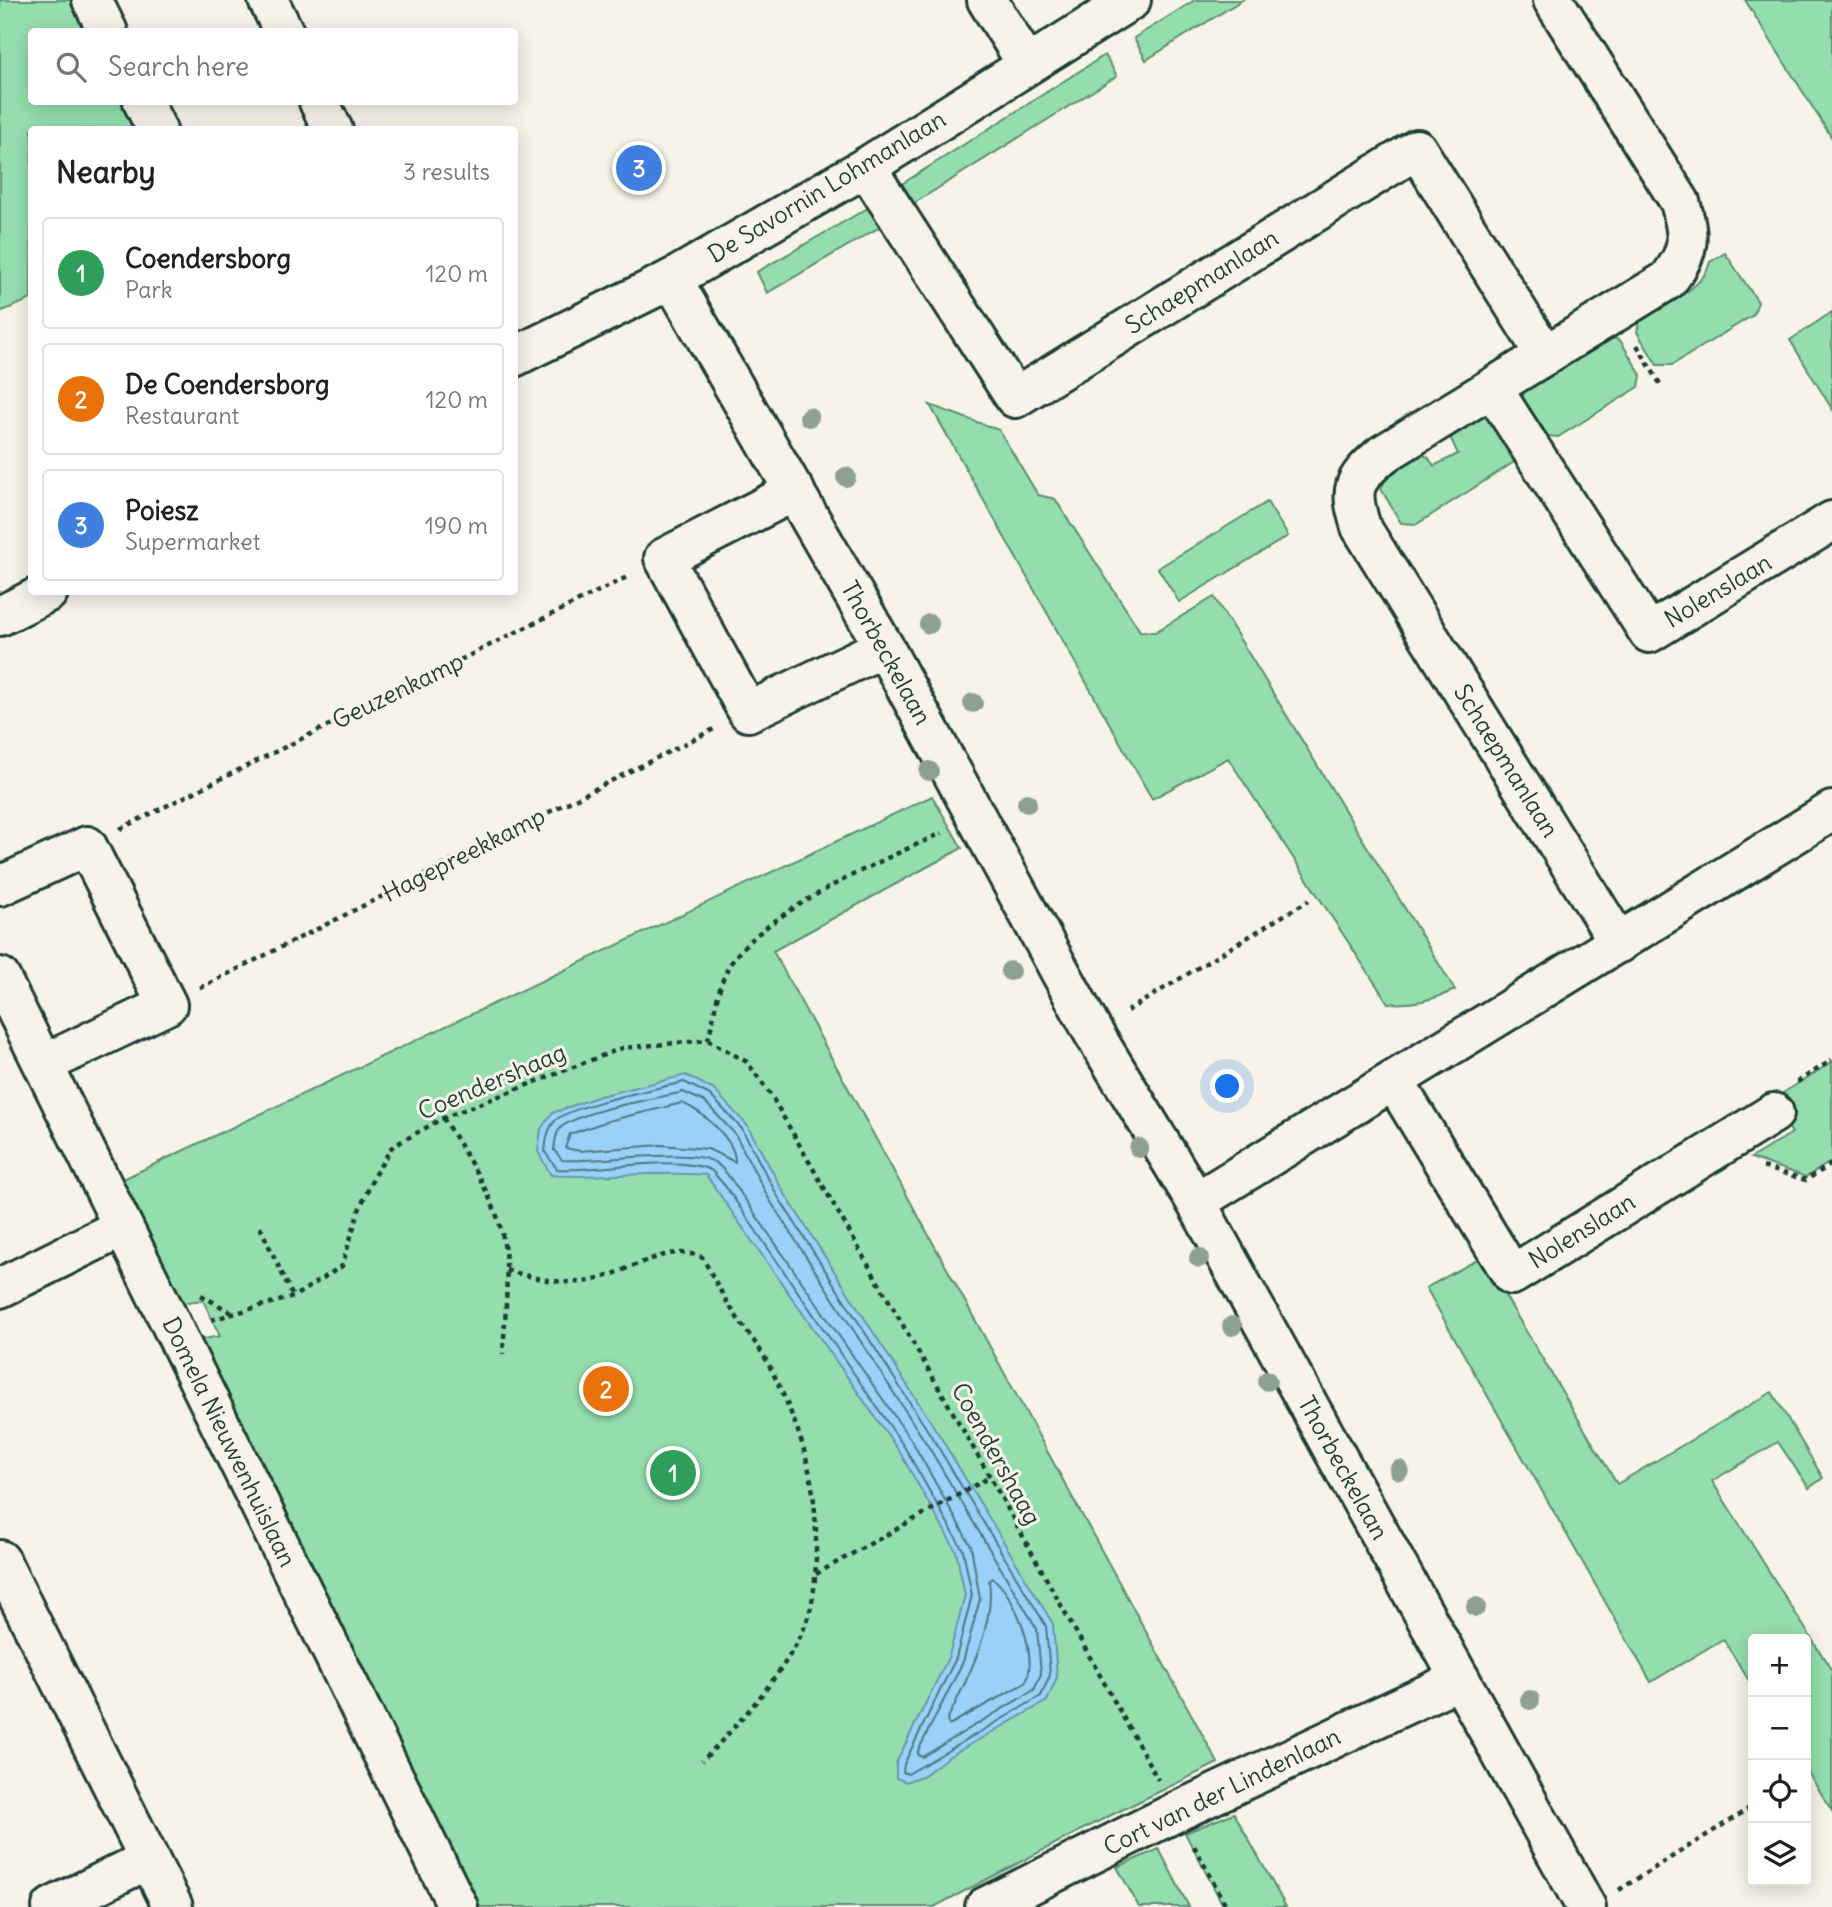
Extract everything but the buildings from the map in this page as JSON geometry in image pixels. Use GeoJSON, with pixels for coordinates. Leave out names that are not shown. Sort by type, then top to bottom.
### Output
{"type":"FeatureCollection","features":[{"type":"Feature","properties":{"kind":"street"},"geometry":{"type":"LineString","coordinates":[[92,0],[106,28]]}},
{"type":"Feature","properties":{"kind":"street"},"geometry":{"type":"LineString","coordinates":[[268,0],[282,28]]}},
{"type":"Feature","properties":{"kind":"street"},"geometry":{"type":"LineString","coordinates":[[987,0],[1027,64]]}},
{"type":"Feature","properties":{"kind":"street","name":"De Savornin Lohmanlaan"},"geometry":{"type":"LineString","coordinates":[[518,355],[672,279],[866,167],[1131,0]]}},
{"type":"Feature","properties":{"kind":"street","name":"Schaepmanlaan"},"geometry":{"type":"LineString","coordinates":[[1553,0],[1680,202],[1689,234],[1683,261],[1668,280],[1382,455],[1358,476],[1353,500],[1361,527],[1619,943]]}},
{"type":"Feature","properties":{"kind":"street"},"geometry":{"type":"LineString","coordinates":[[144,105],[155,126]]}},
{"type":"Feature","properties":{"kind":"street"},"geometry":{"type":"LineString","coordinates":[[320,105],[331,126]]}},
{"type":"Feature","properties":{"kind":"street","name":"Schaepmanlaan"},"geometry":{"type":"LineString","coordinates":[[866,167],[1015,398],[1417,149],[1545,355]]}},
{"type":"Feature","properties":{"kind":"street","name":"Thorbeckelaan"},"geometry":{"type":"LineString","coordinates":[[672,279],[884,647],[974,818],[1093,1032],[1196,1202],[1460,1679],[1601,1900]]}},
{"type":"Feature","properties":{"kind":"street","name":"Nolenslaan"},"geometry":{"type":"LineString","coordinates":[[1492,388],[1649,633],[1832,521]]}},
{"type":"Feature","properties":{"kind":"street"},"geometry":{"type":"LineString","coordinates":[[795,491],[664,558],[748,712],[884,647]]}},
{"type":"Feature","properties":{"kind":"street"},"geometry":{"type":"LineString","coordinates":[[0,616],[42,595]]}},
{"type":"Feature","properties":{"kind":"street"},"geometry":{"type":"LineString","coordinates":[[1196,1202],[1832,811]]}},
{"type":"Feature","properties":{"kind":"street"},"geometry":{"type":"LineString","coordinates":[[0,887],[87,846],[167,1005],[44,1064]]}},
{"type":"Feature","properties":{"kind":"street","name":"Domela Nieuwenhuislaan"},"geometry":{"type":"LineString","coordinates":[[0,977],[458,1907]]}},
{"type":"Feature","properties":{"kind":"street","name":"Nolenslaan"},"geometry":{"type":"LineString","coordinates":[[1394,1081],[1512,1275],[1774,1113]]}},
{"type":"Feature","properties":{"kind":"street"},"geometry":{"type":"LineString","coordinates":[[0,1288],[123,1227]]}},
{"type":"Feature","properties":{"kind":"street"},"geometry":{"type":"LineString","coordinates":[[0,1560],[173,1907]]}},
{"type":"Feature","properties":{"kind":"street","name":"Cort van der Lindenlaan"},"geometry":{"type":"LineString","coordinates":[[985,1907],[1176,1812],[1460,1679]]}},
{"type":"Feature","properties":{"kind":"street"},"geometry":{"type":"LineString","coordinates":[[52,1907],[149,1858]]}},
{"type":"Feature","properties":{"kind":"path"},"geometry":{"type":"LineString","coordinates":[[1617,312],[1662,387]]}},
{"type":"Feature","properties":{"kind":"path","name":"Geuzenkamp"},"geometry":{"type":"LineString","coordinates":[[87,846],[664,558]]}},
{"type":"Feature","properties":{"kind":"path","name":"Hagepreekkamp"},"geometry":{"type":"LineString","coordinates":[[167,1005],[748,712]]}},
{"type":"Feature","properties":{"kind":"path"},"geometry":{"type":"LineString","coordinates":[[708,1040],[727,968],[757,932],[801,903],[974,818]]}},
{"type":"Feature","properties":{"kind":"path"},"geometry":{"type":"LineString","coordinates":[[1093,1032],[1309,900]]}},
{"type":"Feature","properties":{"kind":"path","name":"Coendershaag"},"geometry":{"type":"LineString","coordinates":[[177,1336],[201,1322],[293,1297],[342,1266],[364,1198],[392,1147],[443,1118],[622,1048],[708,1040],[747,1062],[772,1097],[990,1477],[1227,1907]]}},
{"type":"Feature","properties":{"kind":"path"},"geometry":{"type":"LineString","coordinates":[[443,1118],[481,1180],[500,1229],[506,1270],[503,1354]]}},
{"type":"Feature","properties":{"kind":"path"},"geometry":{"type":"LineString","coordinates":[[1723,1145],[1747,1161],[1806,1180],[1832,1164]]}},
{"type":"Feature","properties":{"kind":"path"},"geometry":{"type":"LineString","coordinates":[[260,1227],[293,1297]]}},
{"type":"Feature","properties":{"kind":"path"},"geometry":{"type":"LineString","coordinates":[[506,1270],[532,1278],[580,1282],[613,1276],[673,1251],[702,1257],[732,1311],[748,1329],[769,1365],[802,1437],[813,1475],[817,1515],[816,1574],[810,1612],[793,1647],[745,1714],[702,1761]]}},
{"type":"Feature","properties":{"kind":"path"},"geometry":{"type":"LineString","coordinates":[[816,1574],[990,1477]]}},
{"type":"Feature","properties":{"kind":"path"},"geometry":{"type":"LineString","coordinates":[[1601,1900],[1748,1809]]}},
{"type":"Feature","properties":{"kind":"green space"},"geometry":{"type":"Polygon","coordinates":[[[0,0],[79,0],[93,28],[28,28],[28,105],[132,105],[142,126],[28,126],[28,300],[0,312],[0,0]]]}},
{"type":"Feature","properties":{"kind":"green space"},"geometry":{"type":"Polygon","coordinates":[[[1195,0],[1242,0],[1146,60],[1134,38],[1195,0]]]}},
{"type":"Feature","properties":{"kind":"green space"},"geometry":{"type":"Polygon","coordinates":[[[1745,0],[1832,0],[1832,138],[1745,0]]]}},
{"type":"Feature","properties":{"kind":"green space"},"geometry":{"type":"Polygon","coordinates":[[[1105,55],[1117,76],[908,207],[894,189],[1105,55]]]}},
{"type":"Feature","properties":{"kind":"green space"},"geometry":{"type":"Polygon","coordinates":[[[873,205],[885,224],[767,293],[757,272],[873,205]]]}},
{"type":"Feature","properties":{"kind":"green space"},"geometry":{"type":"Polygon","coordinates":[[[1725,253],[1758,302],[1753,315],[1672,365],[1657,365],[1637,332],[1640,318],[1691,288],[1700,281],[1710,262],[1725,253]]]}},
{"type":"Feature","properties":{"kind":"green space"},"geometry":{"type":"Polygon","coordinates":[[[1832,312],[1832,409],[1790,340],[1832,312]]]}},
{"type":"Feature","properties":{"kind":"green space"},"geometry":{"type":"Polygon","coordinates":[[[1608,337],[1620,340],[1641,375],[1639,387],[1558,437],[1548,436],[1523,398],[1524,389],[1608,337]]]}},
{"type":"Feature","properties":{"kind":"green space"},"geometry":{"type":"Polygon","coordinates":[[[930,405],[999,430],[1038,495],[1055,499],[1140,631],[1155,632],[1214,597],[1455,990],[1422,1001],[1388,1003],[1228,758],[1152,799],[930,405]]]}},
{"type":"Feature","properties":{"kind":"green space"},"geometry":{"type":"Polygon","coordinates":[[[1488,413],[1522,457],[1417,524],[1401,523],[1381,489],[1388,474],[1418,453],[1428,457],[1434,466],[1458,454],[1450,437],[1488,413]]]}},
{"type":"Feature","properties":{"kind":"green space"},"geometry":{"type":"Polygon","coordinates":[[[1267,502],[1288,536],[1179,602],[1158,568],[1267,502]]]}},
{"type":"Feature","properties":{"kind":"green space"},"geometry":{"type":"Polygon","coordinates":[[[932,796],[962,848],[773,951],[1218,1763],[1095,1823],[934,1907],[480,1907],[199,1340],[220,1336],[203,1300],[181,1303],[121,1180],[932,796]]]}},
{"type":"Feature","properties":{"kind":"green space"},"geometry":{"type":"Polygon","coordinates":[[[1832,1062],[1832,1161],[1806,1177],[1751,1158],[1792,1133],[1772,1100],[1832,1062]]]}},
{"type":"Feature","properties":{"kind":"green space"},"geometry":{"type":"Polygon","coordinates":[[[1482,1257],[1617,1484],[1772,1392],[1823,1478],[1809,1488],[1778,1442],[1712,1481],[1809,1634],[1748,1634],[1748,1679],[1723,1639],[1651,1682],[1426,1288],[1482,1257]]]}},
{"type":"Feature","properties":{"kind":"green space"},"geometry":{"type":"Polygon","coordinates":[[[1811,1638],[1832,1671],[1832,1811],[1811,1777],[1811,1638]]]}},
{"type":"Feature","properties":{"kind":"green space"},"geometry":{"type":"Polygon","coordinates":[[[1234,1813],[1286,1907],[1224,1907],[1185,1833],[1234,1813]]]}},
{"type":"Feature","properties":{"kind":"green space"},"geometry":{"type":"Polygon","coordinates":[[[1159,1849],[1189,1907],[1139,1907],[1117,1867],[1159,1849]]]}},
{"type":"Feature","properties":{"kind":"water"},"geometry":{"type":"Polygon","coordinates":[[[686,1075],[714,1090],[747,1125],[783,1191],[941,1438],[1053,1624],[1057,1677],[1047,1701],[948,1757],[924,1775],[906,1782],[896,1778],[896,1763],[949,1656],[965,1595],[956,1551],[899,1451],[706,1175],[551,1175],[538,1152],[541,1129],[552,1113],[600,1096],[686,1075]]]}},
{"type":"Feature","properties":{"kind":"place","name":"Poiesz"},"geometry":{"type":"Point","coordinates":[639,168]}},
{"type":"Feature","properties":{"kind":"place","name":"De Coendersborg"},"geometry":{"type":"Point","coordinates":[606,1389]}},
{"type":"Feature","properties":{"kind":"place","name":"Coendersborg"},"geometry":{"type":"Point","coordinates":[673,1473]}}]}
